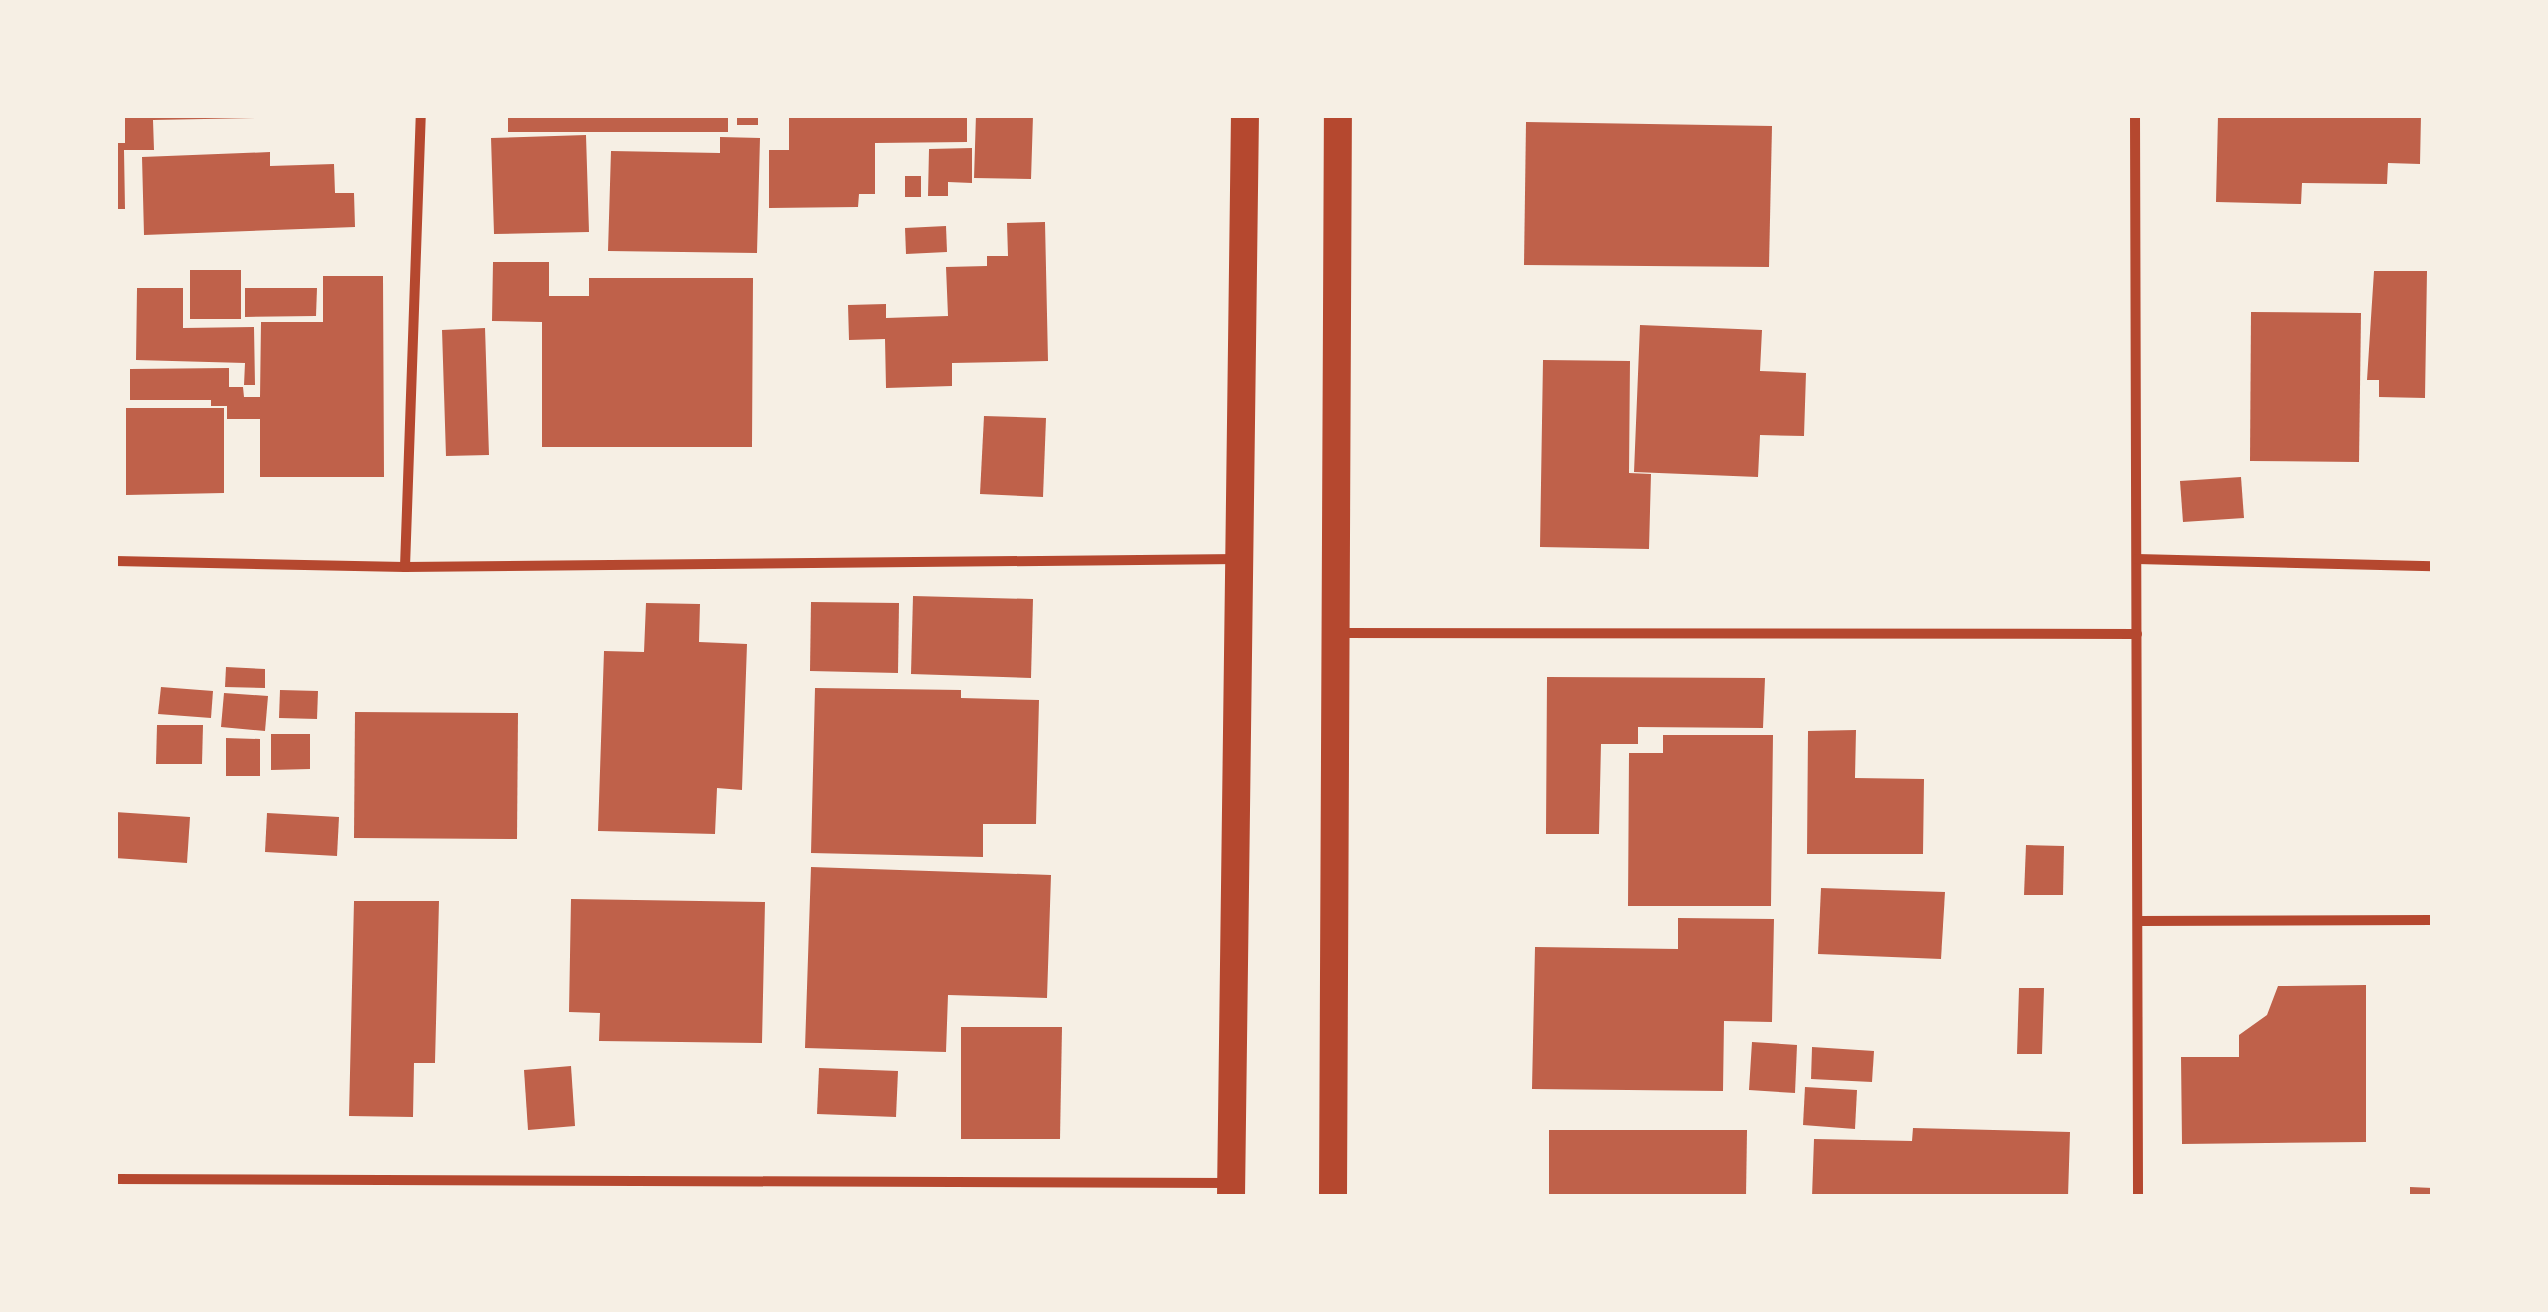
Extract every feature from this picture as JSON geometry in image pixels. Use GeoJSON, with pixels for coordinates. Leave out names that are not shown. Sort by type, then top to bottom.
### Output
{"type":"FeatureCollection","features":[{"type":"Feature","properties":{"kind":"highway"},"geometry":{"type":"LineString","coordinates":[[1230,1190],[1245,115]]}},
{"type":"Feature","properties":{"kind":"highway"},"geometry":{"type":"LineString","coordinates":[[1333,1197],[1338,115]]}},
{"type":"Feature","properties":{"kind":"street"},"geometry":{"type":"LineString","coordinates":[[405,567],[421,115]]}},
{"type":"Feature","properties":{"kind":"street"},"geometry":{"type":"LineString","coordinates":[[2135,115],[2138,1197]]}},
{"type":"Feature","properties":{"kind":"street"},"geometry":{"type":"LineString","coordinates":[[115,561],[405,567],[1240,559]]}},
{"type":"Feature","properties":{"kind":"street"},"geometry":{"type":"LineString","coordinates":[[2137,559],[2433,566]]}},
{"type":"Feature","properties":{"kind":"street"},"geometry":{"type":"LineString","coordinates":[[1335,632],[2137,634]]}},
{"type":"Feature","properties":{"kind":"street"},"geometry":{"type":"LineString","coordinates":[[2139,921],[2433,920]]}},
{"type":"Feature","properties":{"kind":"street"},"geometry":{"type":"LineString","coordinates":[[115,1178],[1230,1190]]}},
{"type":"Feature","properties":{"kind":"building"},"geometry":{"type":"Polygon","coordinates":[[[125,115],[258,118],[153,120],[154,150],[124,150],[125,209],[115,209],[115,143],[125,143],[125,115]]]}},
{"type":"Feature","properties":{"kind":"building"},"geometry":{"type":"Polygon","coordinates":[[[508,115],[728,115],[728,132],[508,132],[508,115]]]}},
{"type":"Feature","properties":{"kind":"building"},"geometry":{"type":"Polygon","coordinates":[[[737,115],[758,115],[758,125],[737,125],[737,115]]]}},
{"type":"Feature","properties":{"kind":"building"},"geometry":{"type":"Polygon","coordinates":[[[789,115],[967,115],[967,142],[875,143],[875,194],[859,194],[858,207],[769,208],[769,150],[789,150],[789,115]]]}},
{"type":"Feature","properties":{"kind":"building"},"geometry":{"type":"Polygon","coordinates":[[[976,115],[1033,115],[1031,179],[974,178],[976,115]]]}},
{"type":"Feature","properties":{"kind":"building"},"geometry":{"type":"Polygon","coordinates":[[[2218,115],[2421,115],[2420,164],[2388,163],[2387,184],[2302,183],[2301,204],[2216,202],[2218,115]]]}},
{"type":"Feature","properties":{"kind":"building"},"geometry":{"type":"Polygon","coordinates":[[[1526,122],[1772,126],[1769,267],[1524,265],[1526,122]]]}},
{"type":"Feature","properties":{"kind":"building"},"geometry":{"type":"Polygon","coordinates":[[[586,135],[589,232],[494,234],[491,138],[586,135]]]}},
{"type":"Feature","properties":{"kind":"building"},"geometry":{"type":"Polygon","coordinates":[[[720,137],[760,138],[757,253],[608,251],[611,151],[720,153],[720,137]]]}},
{"type":"Feature","properties":{"kind":"building"},"geometry":{"type":"Polygon","coordinates":[[[972,148],[972,183],[948,182],[948,196],[928,196],[929,149],[972,148]]]}},
{"type":"Feature","properties":{"kind":"building"},"geometry":{"type":"Polygon","coordinates":[[[270,152],[270,166],[334,164],[335,193],[354,193],[355,227],[144,235],[142,157],[270,152]]]}},
{"type":"Feature","properties":{"kind":"building"},"geometry":{"type":"Polygon","coordinates":[[[905,176],[921,176],[921,197],[905,197],[905,176]]]}},
{"type":"Feature","properties":{"kind":"building"},"geometry":{"type":"Polygon","coordinates":[[[1045,222],[1048,361],[952,363],[952,386],[886,388],[885,339],[849,340],[848,305],[886,304],[886,318],[948,316],[946,267],[987,266],[987,256],[1008,256],[1007,223],[1045,222]]]}},
{"type":"Feature","properties":{"kind":"building"},"geometry":{"type":"Polygon","coordinates":[[[946,226],[947,252],[906,254],[905,228],[946,226]]]}},
{"type":"Feature","properties":{"kind":"building"},"geometry":{"type":"Polygon","coordinates":[[[493,262],[549,262],[549,296],[589,296],[589,278],[753,278],[752,447],[542,447],[542,322],[492,321],[493,262]]]}},
{"type":"Feature","properties":{"kind":"building"},"geometry":{"type":"Polygon","coordinates":[[[190,270],[241,270],[241,319],[190,319],[190,270]]]}},
{"type":"Feature","properties":{"kind":"building"},"geometry":{"type":"Polygon","coordinates":[[[2374,271],[2427,271],[2425,398],[2379,397],[2379,380],[2367,380],[2374,271]]]}},
{"type":"Feature","properties":{"kind":"building"},"geometry":{"type":"Polygon","coordinates":[[[323,276],[383,276],[384,477],[260,477],[260,419],[227,419],[227,406],[211,406],[211,400],[130,400],[130,369],[229,368],[229,387],[243,387],[244,397],[260,397],[261,322],[323,322],[323,276]]]}},
{"type":"Feature","properties":{"kind":"building"},"geometry":{"type":"Polygon","coordinates":[[[137,288],[183,288],[183,328],[254,327],[255,385],[244,385],[245,363],[136,360],[137,288]]]}},
{"type":"Feature","properties":{"kind":"building"},"geometry":{"type":"Polygon","coordinates":[[[245,288],[317,288],[316,316],[245,317],[245,288]]]}},
{"type":"Feature","properties":{"kind":"building"},"geometry":{"type":"Polygon","coordinates":[[[2251,312],[2361,313],[2359,462],[2250,461],[2251,312]]]}},
{"type":"Feature","properties":{"kind":"building"},"geometry":{"type":"Polygon","coordinates":[[[1640,325],[1762,330],[1760,371],[1806,373],[1804,436],[1760,435],[1758,477],[1634,472],[1640,325]]]}},
{"type":"Feature","properties":{"kind":"building"},"geometry":{"type":"Polygon","coordinates":[[[485,328],[489,455],[446,456],[442,330],[485,328]]]}},
{"type":"Feature","properties":{"kind":"building"},"geometry":{"type":"Polygon","coordinates":[[[1543,360],[1630,361],[1629,473],[1651,474],[1649,549],[1540,547],[1543,360]]]}},
{"type":"Feature","properties":{"kind":"building"},"geometry":{"type":"Polygon","coordinates":[[[126,408],[224,408],[224,493],[126,495],[126,408]]]}},
{"type":"Feature","properties":{"kind":"building"},"geometry":{"type":"Polygon","coordinates":[[[984,416],[1046,418],[1043,497],[980,494],[984,416]]]}},
{"type":"Feature","properties":{"kind":"building"},"geometry":{"type":"Polygon","coordinates":[[[2241,477],[2244,518],[2183,522],[2180,481],[2241,477]]]}},
{"type":"Feature","properties":{"kind":"building"},"geometry":{"type":"Polygon","coordinates":[[[913,596],[1033,599],[1031,678],[911,674],[913,596]]]}},
{"type":"Feature","properties":{"kind":"building"},"geometry":{"type":"Polygon","coordinates":[[[811,602],[899,603],[898,673],[810,671],[811,602]]]}},
{"type":"Feature","properties":{"kind":"building"},"geometry":{"type":"Polygon","coordinates":[[[646,603],[700,604],[699,642],[747,644],[742,790],[717,788],[715,834],[598,831],[604,651],[644,652],[646,603]]]}},
{"type":"Feature","properties":{"kind":"building"},"geometry":{"type":"Polygon","coordinates":[[[226,667],[265,669],[265,688],[225,687],[226,667]]]}},
{"type":"Feature","properties":{"kind":"building"},"geometry":{"type":"Polygon","coordinates":[[[1547,677],[1765,678],[1763,728],[1638,727],[1638,744],[1601,744],[1599,834],[1546,834],[1547,677]]]}},
{"type":"Feature","properties":{"kind":"building"},"geometry":{"type":"Polygon","coordinates":[[[161,687],[213,691],[211,718],[158,714],[161,687]]]}},
{"type":"Feature","properties":{"kind":"building"},"geometry":{"type":"Polygon","coordinates":[[[815,688],[961,690],[961,698],[1039,700],[1036,824],[983,824],[983,857],[811,853],[815,688]]]}},
{"type":"Feature","properties":{"kind":"building"},"geometry":{"type":"Polygon","coordinates":[[[280,690],[318,691],[317,719],[279,718],[280,690]]]}},
{"type":"Feature","properties":{"kind":"building"},"geometry":{"type":"Polygon","coordinates":[[[224,693],[268,696],[265,731],[221,727],[224,693]]]}},
{"type":"Feature","properties":{"kind":"building"},"geometry":{"type":"Polygon","coordinates":[[[355,712],[518,713],[517,839],[354,838],[355,712]]]}},
{"type":"Feature","properties":{"kind":"building"},"geometry":{"type":"Polygon","coordinates":[[[157,725],[203,725],[202,764],[156,764],[157,725]]]}},
{"type":"Feature","properties":{"kind":"building"},"geometry":{"type":"Polygon","coordinates":[[[1856,730],[1855,778],[1924,779],[1923,854],[1807,854],[1808,731],[1856,730]]]}},
{"type":"Feature","properties":{"kind":"building"},"geometry":{"type":"Polygon","coordinates":[[[271,734],[310,734],[310,769],[271,770],[271,734]]]}},
{"type":"Feature","properties":{"kind":"building"},"geometry":{"type":"Polygon","coordinates":[[[1663,735],[1773,735],[1771,906],[1628,906],[1629,753],[1663,753],[1663,735]]]}},
{"type":"Feature","properties":{"kind":"building"},"geometry":{"type":"Polygon","coordinates":[[[226,738],[260,739],[260,776],[226,776],[226,738]]]}},
{"type":"Feature","properties":{"kind":"building"},"geometry":{"type":"Polygon","coordinates":[[[115,812],[190,817],[187,863],[115,858],[115,812]]]}},
{"type":"Feature","properties":{"kind":"building"},"geometry":{"type":"Polygon","coordinates":[[[267,813],[339,817],[337,856],[265,852],[267,813]]]}},
{"type":"Feature","properties":{"kind":"building"},"geometry":{"type":"Polygon","coordinates":[[[2026,845],[2064,846],[2063,895],[2024,895],[2026,845]]]}},
{"type":"Feature","properties":{"kind":"building"},"geometry":{"type":"Polygon","coordinates":[[[811,867],[1051,875],[1047,998],[948,995],[946,1052],[805,1048],[811,867]]]}},
{"type":"Feature","properties":{"kind":"building"},"geometry":{"type":"Polygon","coordinates":[[[1821,888],[1945,892],[1941,959],[1818,954],[1821,888]]]}},
{"type":"Feature","properties":{"kind":"building"},"geometry":{"type":"Polygon","coordinates":[[[571,899],[765,902],[762,1043],[599,1041],[600,1013],[569,1012],[571,899]]]}},
{"type":"Feature","properties":{"kind":"building"},"geometry":{"type":"Polygon","coordinates":[[[354,901],[439,901],[435,1063],[414,1063],[413,1117],[349,1116],[354,901]]]}},
{"type":"Feature","properties":{"kind":"building"},"geometry":{"type":"Polygon","coordinates":[[[1678,918],[1774,919],[1772,1022],[1724,1021],[1723,1091],[1532,1089],[1535,947],[1678,949],[1678,918]]]}},
{"type":"Feature","properties":{"kind":"building"},"geometry":{"type":"Polygon","coordinates":[[[2366,985],[2366,1142],[2182,1144],[2181,1057],[2239,1057],[2239,1035],[2267,1015],[2278,986],[2366,985]]]}},
{"type":"Feature","properties":{"kind":"building"},"geometry":{"type":"Polygon","coordinates":[[[2019,988],[2044,988],[2042,1054],[2017,1054],[2019,988]]]}},
{"type":"Feature","properties":{"kind":"building"},"geometry":{"type":"Polygon","coordinates":[[[961,1027],[1062,1027],[1060,1139],[961,1139],[961,1027]]]}},
{"type":"Feature","properties":{"kind":"building"},"geometry":{"type":"Polygon","coordinates":[[[1752,1042],[1797,1045],[1795,1093],[1749,1090],[1752,1042]]]}},
{"type":"Feature","properties":{"kind":"building"},"geometry":{"type":"Polygon","coordinates":[[[1812,1047],[1874,1051],[1872,1082],[1811,1079],[1812,1047]]]}},
{"type":"Feature","properties":{"kind":"building"},"geometry":{"type":"Polygon","coordinates":[[[571,1066],[575,1126],[528,1130],[524,1070],[571,1066]]]}},
{"type":"Feature","properties":{"kind":"building"},"geometry":{"type":"Polygon","coordinates":[[[819,1068],[898,1071],[896,1117],[817,1114],[819,1068]]]}},
{"type":"Feature","properties":{"kind":"building"},"geometry":{"type":"Polygon","coordinates":[[[1805,1087],[1857,1090],[1855,1129],[1803,1125],[1805,1087]]]}},
{"type":"Feature","properties":{"kind":"building"},"geometry":{"type":"Polygon","coordinates":[[[1913,1128],[2070,1132],[2068,1197],[1812,1197],[1814,1139],[1912,1141],[1913,1128]]]}},
{"type":"Feature","properties":{"kind":"building"},"geometry":{"type":"Polygon","coordinates":[[[1549,1130],[1747,1130],[1746,1197],[1549,1197],[1549,1130]]]}},
{"type":"Feature","properties":{"kind":"building"},"geometry":{"type":"Polygon","coordinates":[[[2410,1187],[2433,1188],[2433,1197],[2410,1197],[2410,1187]]]}}]}
